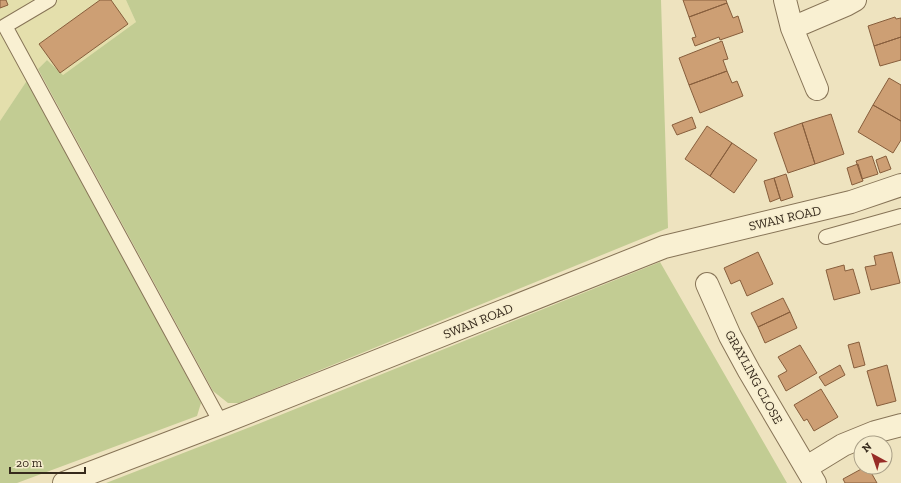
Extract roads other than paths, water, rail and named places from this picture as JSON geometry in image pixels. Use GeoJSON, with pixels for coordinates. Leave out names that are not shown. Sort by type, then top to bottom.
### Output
{"type":"FeatureCollection","features":[{"type":"Feature","properties":{"kind":"street"},"geometry":{"type":"LineString","coordinates":[[785,0],[792,28],[817,89]]}},
{"type":"Feature","properties":{"kind":"street"},"geometry":{"type":"LineString","coordinates":[[792,28],[855,0]]}},
{"type":"Feature","properties":{"kind":"street","name":"SWAN ROAD"},"geometry":{"type":"LineString","coordinates":[[64,483],[221,423],[664,247],[851,202],[901,185]]}},
{"type":"Feature","properties":{"kind":"street","name":"GRAYLING CLOSE"},"geometry":{"type":"LineString","coordinates":[[707,284],[730,336],[749,371],[811,475],[843,445],[875,432],[901,425]]}},
{"type":"Feature","properties":{"kind":"lane"},"geometry":{"type":"LineString","coordinates":[[49,0],[5,26],[221,423]]}},
{"type":"Feature","properties":{"kind":"lane"},"geometry":{"type":"LineString","coordinates":[[826,237],[901,216]]}}]}
